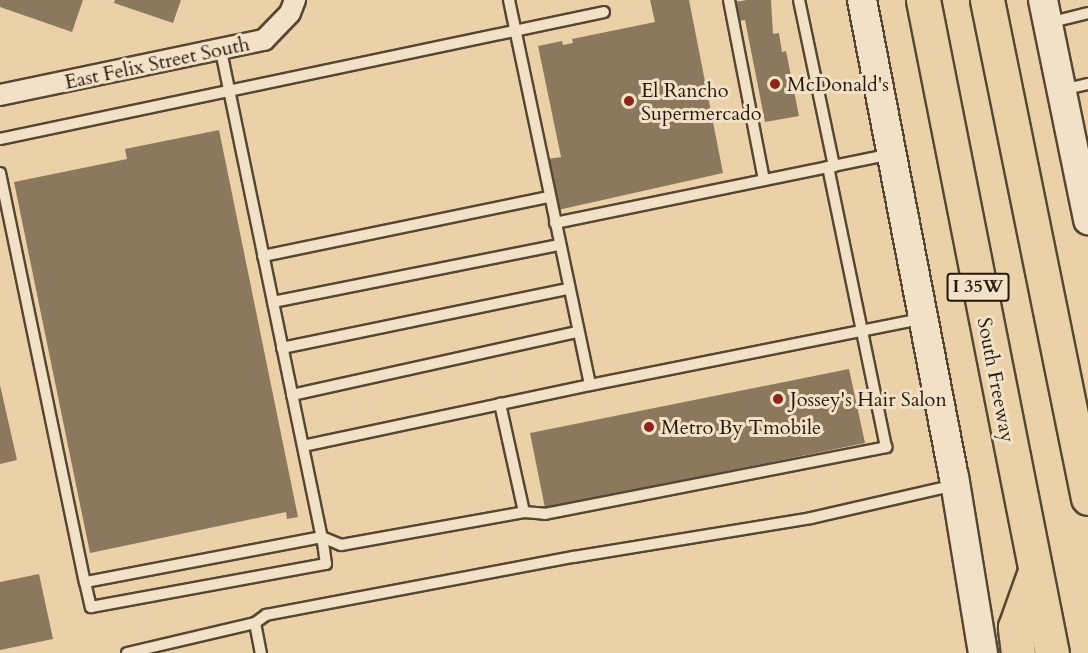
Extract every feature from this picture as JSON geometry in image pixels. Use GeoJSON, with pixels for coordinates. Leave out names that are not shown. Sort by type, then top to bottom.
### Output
{"type":"FeatureCollection","features":[{"type":"Feature","properties":{"kind":"highway","name":"South Freeway"},"geometry":{"type":"LineString","coordinates":[[922,0],[1034,574],[1052,653]]}},
{"type":"Feature","properties":{"kind":"highway"},"geometry":{"type":"LineString","coordinates":[[987,0],[1088,498]]}},
{"type":"Feature","properties":{"kind":"highway"},"geometry":{"type":"LineString","coordinates":[[1018,653],[1015,627],[1034,574]]}},
{"type":"Feature","properties":{"kind":"main road"},"geometry":{"type":"LineString","coordinates":[[862,0],[956,485],[982,653]]}},
{"type":"Feature","properties":{"kind":"main road"},"geometry":{"type":"LineString","coordinates":[[1046,12],[1075,87],[1088,220]]}},
{"type":"Feature","properties":{"kind":"street","name":"East Felix Street South"},"geometry":{"type":"LineString","coordinates":[[0,95],[220,51],[264,39],[290,12],[295,0]]}},
{"type":"Feature","properties":{"kind":"lane"},"geometry":{"type":"LineString","coordinates":[[509,0],[513,31],[576,332],[590,385]]}},
{"type":"Feature","properties":{"kind":"lane"},"geometry":{"type":"LineString","coordinates":[[729,0],[764,180]]}},
{"type":"Feature","properties":{"kind":"lane"},"geometry":{"type":"LineString","coordinates":[[86,582],[322,537],[341,545],[524,512],[545,514],[886,447],[860,332],[799,0]]}},
{"type":"Feature","properties":{"kind":"lane"},"geometry":{"type":"LineString","coordinates":[[0,139],[604,12]]}},
{"type":"Feature","properties":{"kind":"lane"},"geometry":{"type":"LineString","coordinates":[[1046,12],[1088,13]]}},
{"type":"Feature","properties":{"kind":"lane"},"geometry":{"type":"LineString","coordinates":[[0,173],[91,607],[96,609],[327,564],[220,51]]}},
{"type":"Feature","properties":{"kind":"lane"},"geometry":{"type":"LineString","coordinates":[[555,223],[891,154]]}},
{"type":"Feature","properties":{"kind":"lane"},"geometry":{"type":"LineString","coordinates":[[263,256],[549,197]]}},
{"type":"Feature","properties":{"kind":"lane"},"geometry":{"type":"LineString","coordinates":[[273,302],[559,245]]}},
{"type":"Feature","properties":{"kind":"lane"},"geometry":{"type":"LineString","coordinates":[[282,348],[568,289]]}},
{"type":"Feature","properties":{"kind":"lane"},"geometry":{"type":"LineString","coordinates":[[303,446],[590,385],[924,319]]}},
{"type":"Feature","properties":{"kind":"lane"},"geometry":{"type":"LineString","coordinates":[[292,395],[576,332]]}},
{"type":"Feature","properties":{"kind":"lane"},"geometry":{"type":"LineString","coordinates":[[500,404],[524,512]]}},
{"type":"Feature","properties":{"kind":"lane"},"geometry":{"type":"LineString","coordinates":[[127,653],[144,651],[255,623],[266,615],[574,556],[811,518],[956,485]]}},
{"type":"Feature","properties":{"kind":"lane"},"geometry":{"type":"LineString","coordinates":[[255,623],[261,653]]}},
{"type":"Feature","properties":{"kind":"building"},"geometry":{"type":"Polygon","coordinates":[[[0,0],[83,0],[72,32],[0,7],[0,0]]]}},
{"type":"Feature","properties":{"kind":"building"},"geometry":{"type":"Polygon","coordinates":[[[115,0],[181,0],[173,23],[114,3],[115,0]]]}},
{"type":"Feature","properties":{"kind":"building","name":"El Rancho Supermercado"},"geometry":{"type":"Polygon","coordinates":[[[650,0],[689,0],[723,173],[558,210],[548,159],[561,157],[538,46],[562,41],[563,45],[573,43],[572,39],[655,22],[650,0]]]}},
{"type":"Feature","properties":{"kind":"building","name":"McDonald's"},"geometry":{"type":"Polygon","coordinates":[[[771,0],[773,34],[779,33],[782,52],[786,51],[799,116],[765,122],[745,20],[739,21],[735,2],[771,0]]]}},
{"type":"Feature","properties":{"kind":"building"},"geometry":{"type":"Polygon","coordinates":[[[219,130],[298,517],[287,519],[286,512],[90,553],[14,182],[127,159],[125,149],[219,130]]]}},
{"type":"Feature","properties":{"kind":"building"},"geometry":{"type":"Polygon","coordinates":[[[849,369],[865,443],[545,508],[530,433],[849,369]]]}},
{"type":"Feature","properties":{"kind":"building"},"geometry":{"type":"Polygon","coordinates":[[[0,385],[17,460],[0,464],[0,385]]]}},
{"type":"Feature","properties":{"kind":"building"},"geometry":{"type":"Polygon","coordinates":[[[39,574],[53,639],[0,650],[0,582],[39,574]]]}},
{"type":"Feature","properties":{"kind":"place","name":"McDonald's"},"geometry":{"type":"Point","coordinates":[775,84]}},
{"type":"Feature","properties":{"kind":"place","name":"El Rancho Supermercado"},"geometry":{"type":"Point","coordinates":[629,101]}},
{"type":"Feature","properties":{"kind":"place","name":"Jossey's Hair Salon"},"geometry":{"type":"Point","coordinates":[778,399]}},
{"type":"Feature","properties":{"kind":"place","name":"Metro By Tmobile"},"geometry":{"type":"Point","coordinates":[649,427]}}]}
